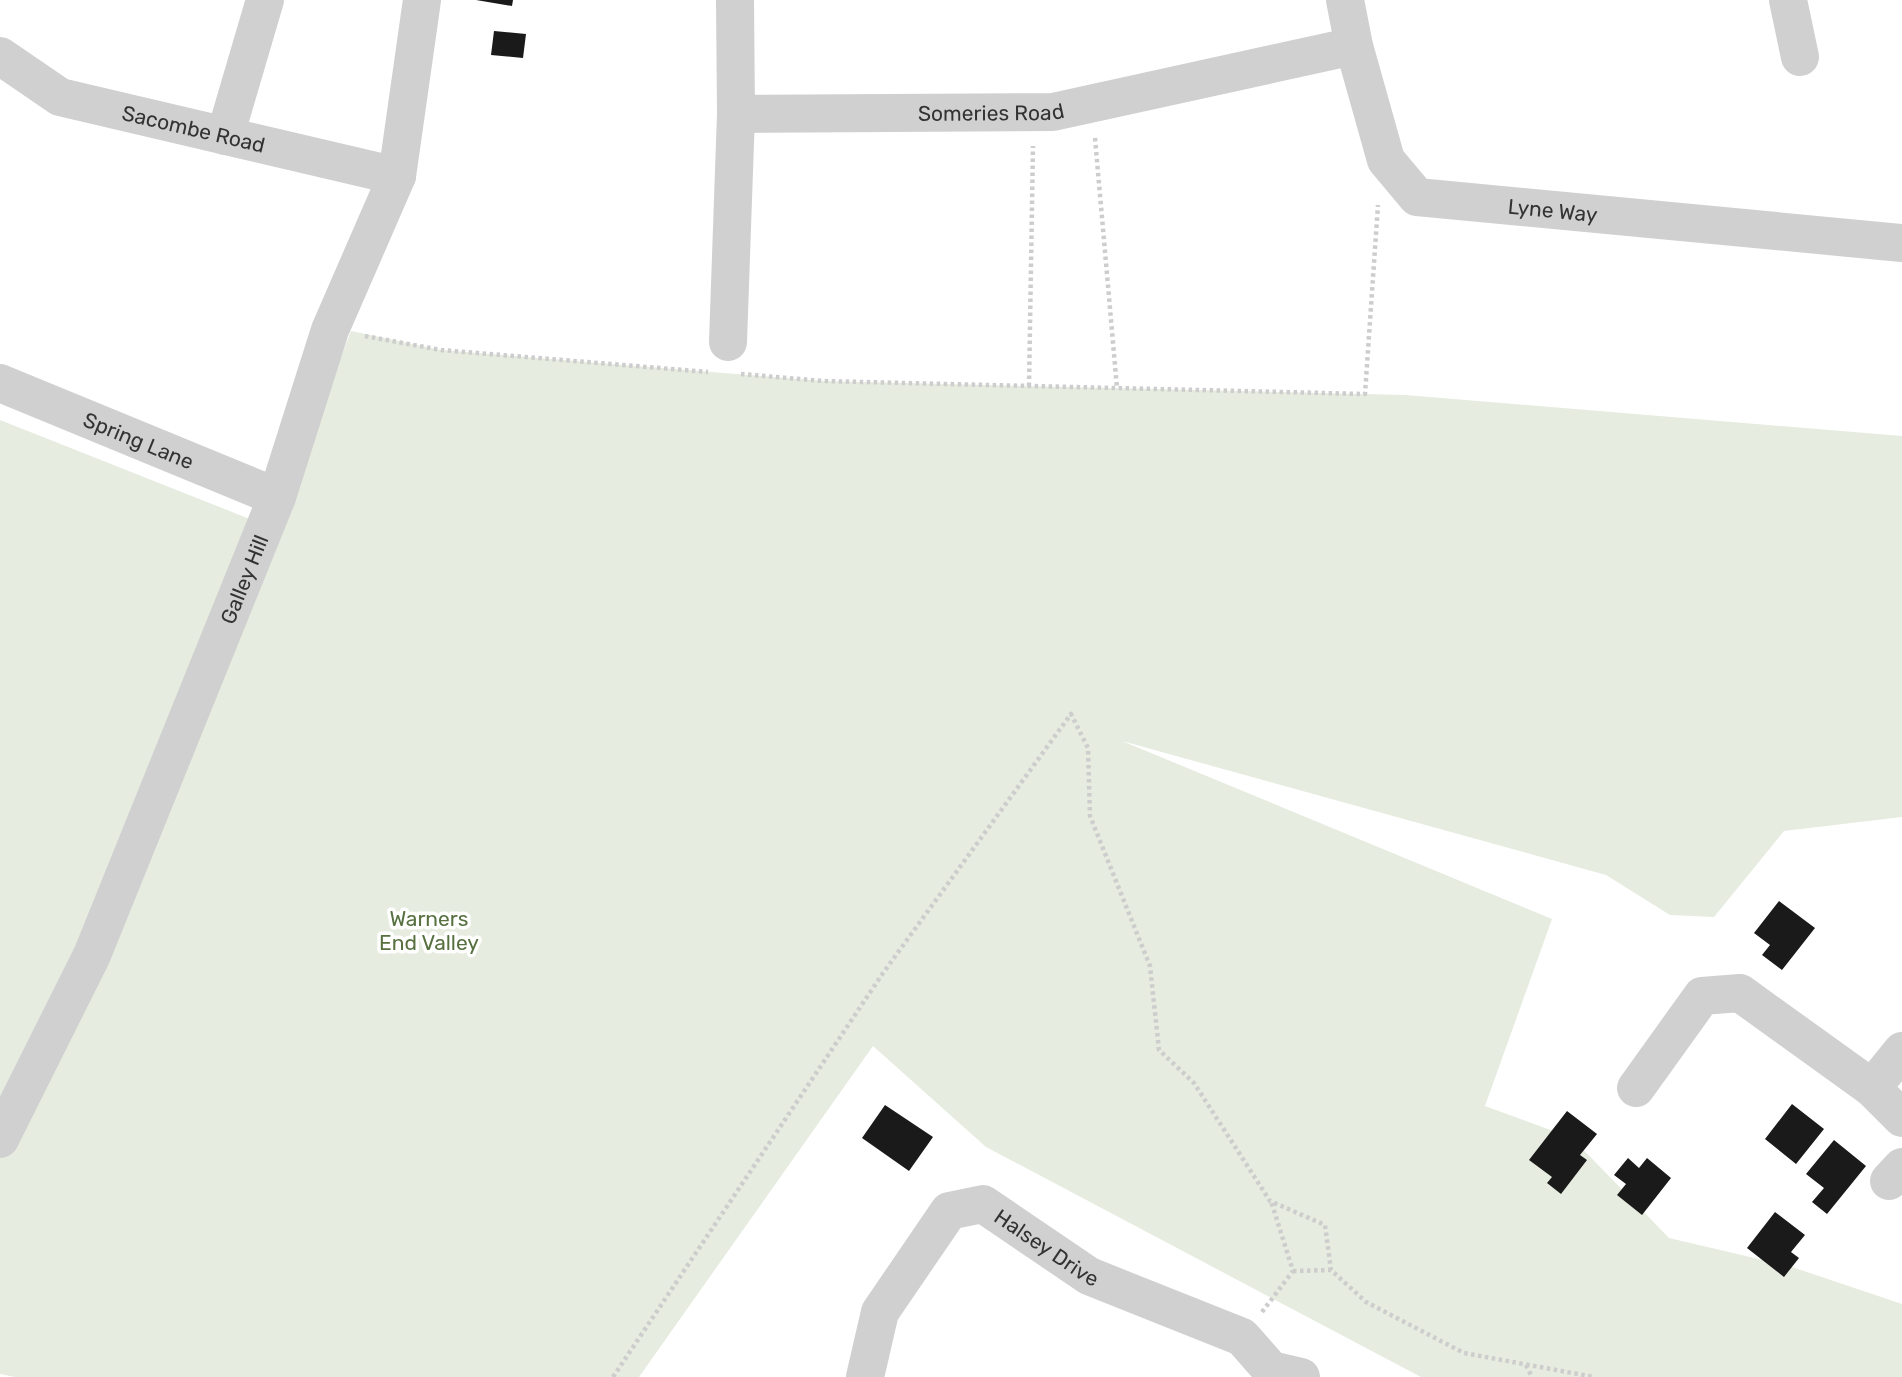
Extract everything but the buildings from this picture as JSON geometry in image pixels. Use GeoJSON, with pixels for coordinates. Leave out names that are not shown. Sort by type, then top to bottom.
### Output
{"type":"FeatureCollection","features":[{"type":"Feature","properties":{"kind":"street"},"geometry":{"type":"LineString","coordinates":[[225,136],[265,0]]}},
{"type":"Feature","properties":{"kind":"street","name":"Galley Hill"},"geometry":{"type":"LineString","coordinates":[[0,1139],[92,955],[277,497],[330,330],[397,176],[422,0]]}},
{"type":"Feature","properties":{"kind":"street"},"geometry":{"type":"LineString","coordinates":[[724,363],[736,114],[736,0]]}},
{"type":"Feature","properties":{"kind":"street","name":"Lyne Way"},"geometry":{"type":"LineString","coordinates":[[1345,0],[1354,47],[1386,160],[1417,197],[1902,243]]}},
{"type":"Feature","properties":{"kind":"street"},"geometry":{"type":"LineString","coordinates":[[1788,0],[1800,57]]}},
{"type":"Feature","properties":{"kind":"street","name":"Someries Road"},"geometry":{"type":"LineString","coordinates":[[736,114],[1053,112],[1354,47]]}},
{"type":"Feature","properties":{"kind":"street","name":"Sacombe Road"},"geometry":{"type":"LineString","coordinates":[[0,56],[60,97],[397,176]]}},
{"type":"Feature","properties":{"kind":"street","name":"Spring Lane"},"geometry":{"type":"LineString","coordinates":[[0,383],[277,497]]}},
{"type":"Feature","properties":{"kind":"street"},"geometry":{"type":"LineString","coordinates":[[1636,1087],[1702,996],[1740,993],[1872,1088],[1902,1118]]}},
{"type":"Feature","properties":{"kind":"street"},"geometry":{"type":"LineString","coordinates":[[1872,1088],[1902,1051]]}},
{"type":"Feature","properties":{"kind":"street","name":"Halsey Drive"},"geometry":{"type":"LineString","coordinates":[[864,1377],[880,1312],[949,1211],[983,1204],[1089,1276],[1242,1337],[1279,1375]]}},
{"type":"Feature","properties":{"kind":"path"},"geometry":{"type":"LineString","coordinates":[[1092,102],[1117,388]]}},
{"type":"Feature","properties":{"kind":"path"},"geometry":{"type":"LineString","coordinates":[[1029,386],[1034,159],[1031,113]]}},
{"type":"Feature","properties":{"kind":"path"},"geometry":{"type":"LineString","coordinates":[[330,330],[441,350],[724,363],[824,381],[1365,394],[1375,223],[1386,160]]}},
{"type":"Feature","properties":{"kind":"path"},"geometry":{"type":"LineString","coordinates":[[614,1377],[883,973],[1071,713],[1088,748],[1090,816],[1150,966],[1159,1050],[1194,1083],[1270,1200],[1293,1271]]}},
{"type":"Feature","properties":{"kind":"path"},"geometry":{"type":"LineString","coordinates":[[1270,1200],[1325,1225],[1331,1270],[1366,1301],[1464,1353],[1594,1377]]}},
{"type":"Feature","properties":{"kind":"path"},"geometry":{"type":"LineString","coordinates":[[1293,1271],[1331,1270]]}},
{"type":"Feature","properties":{"kind":"path"},"geometry":{"type":"LineString","coordinates":[[1242,1337],[1293,1271]]}},
{"type":"Feature","properties":{"kind":"path"},"geometry":{"type":"LineString","coordinates":[[1526,1364],[1532,1377]]}},
{"type":"Feature","properties":{"kind":"green space","name":"Warners End Valley"},"geometry":{"type":"Polygon","coordinates":[[[351,331],[441,350],[823,381],[1405,395],[1902,436],[1902,817],[1784,831],[1714,917],[1670,915],[1606,875],[1122,741],[1552,919],[1485,1106],[1572,1138],[1669,1238],[1789,1266],[1902,1304],[1902,1377],[1421,1377],[986,1147],[873,1046],[639,1377],[15,1377],[0,1374],[0,420],[275,529],[351,331]]]}}]}
